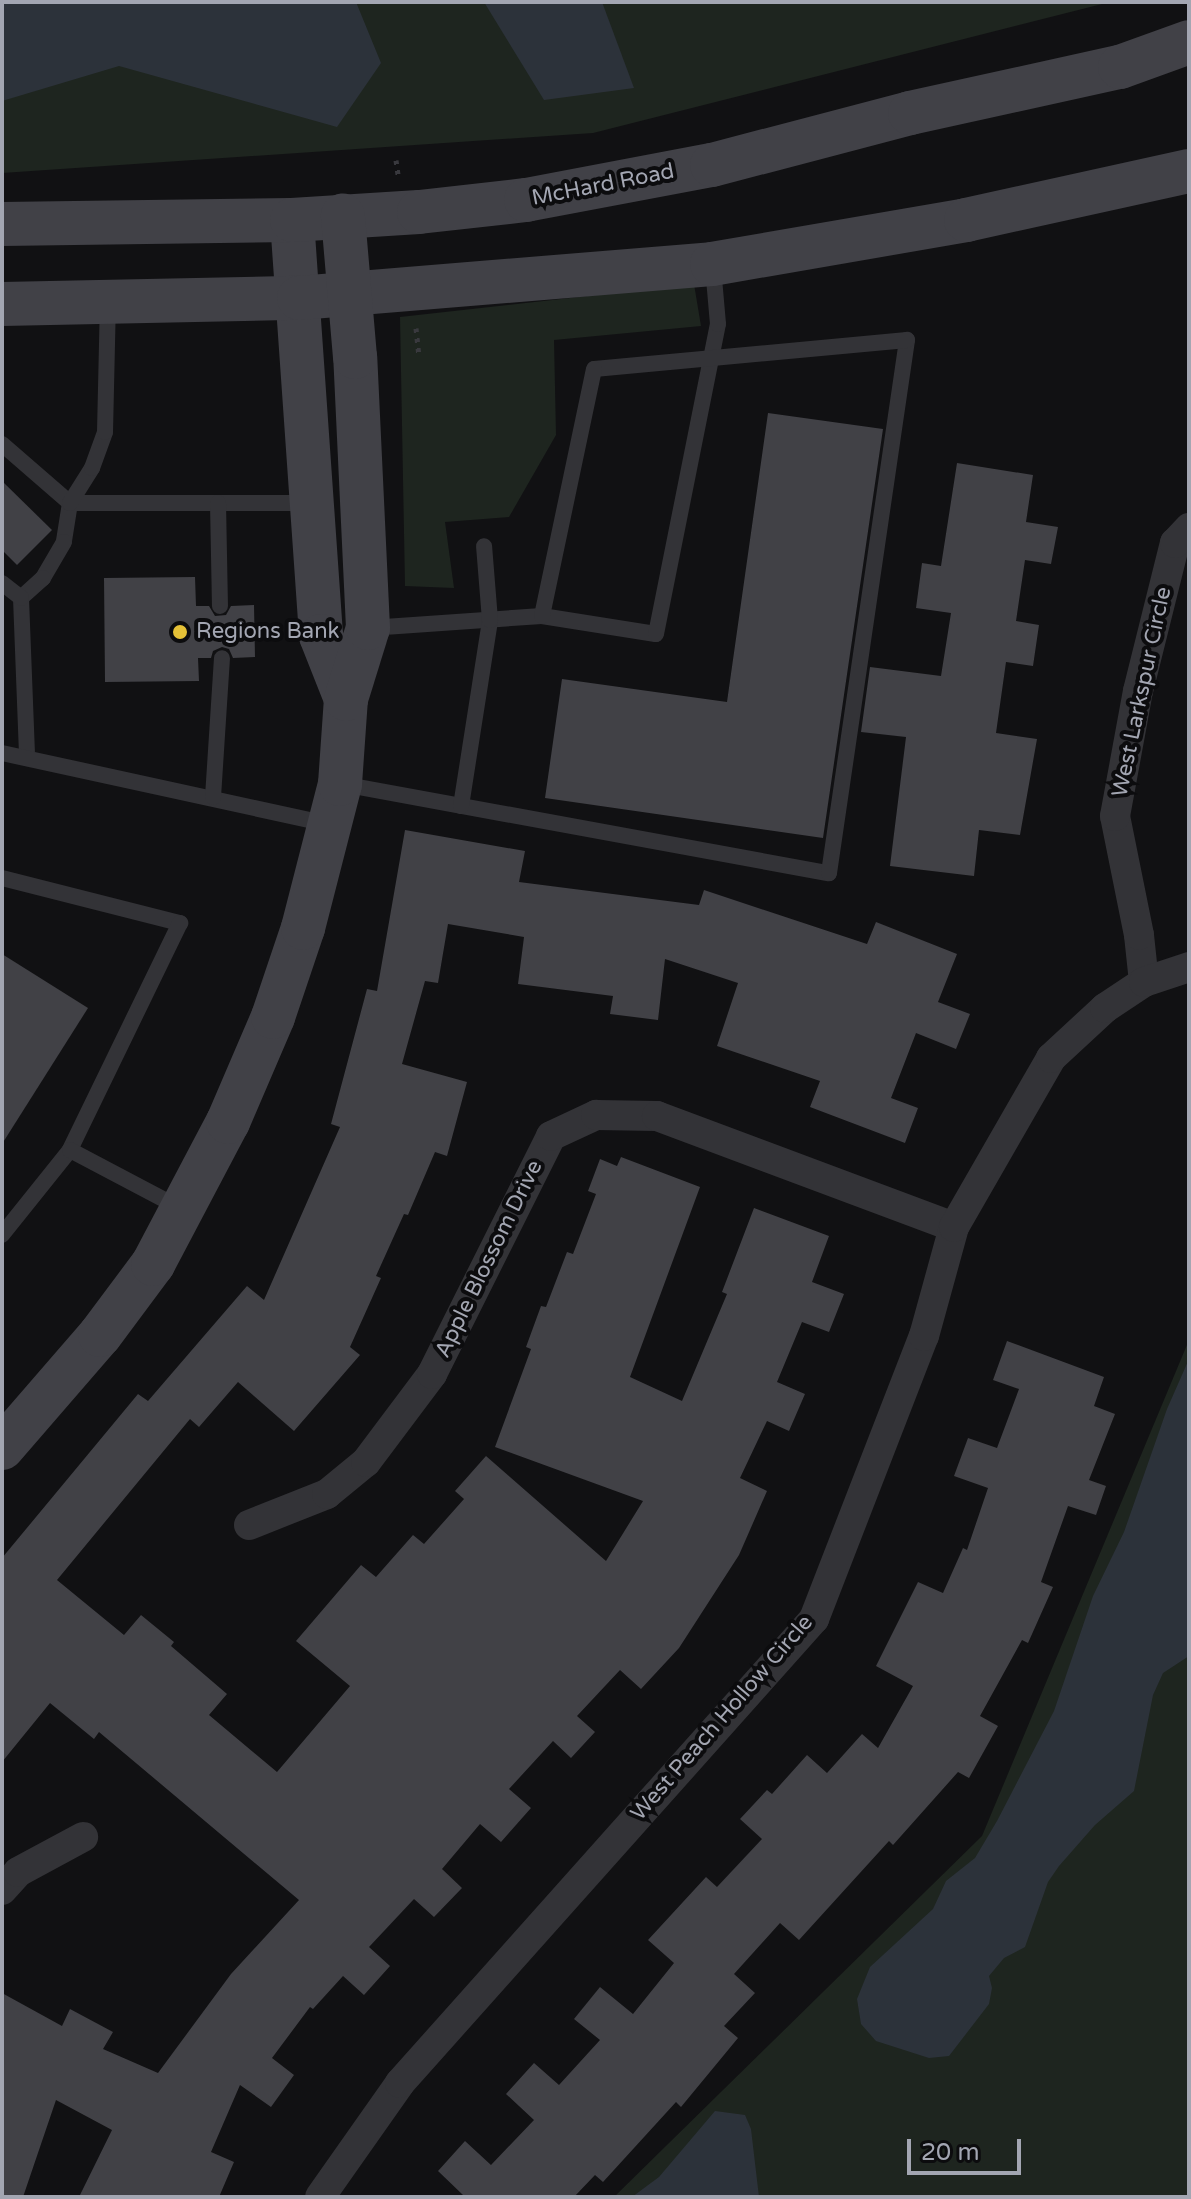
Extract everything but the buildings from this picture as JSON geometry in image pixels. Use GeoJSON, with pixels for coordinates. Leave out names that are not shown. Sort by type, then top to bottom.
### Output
{"type":"FeatureCollection","features":[{"type":"Feature","properties":{"kind":"main road","name":"McHard Road"},"geometry":{"type":"LineString","coordinates":[[2,224],[292,220],[526,200],[712,165],[910,113],[1120,67],[1189,42]]}},
{"type":"Feature","properties":{"kind":"main road"},"geometry":{"type":"LineString","coordinates":[[2,304],[299,298],[712,264],[966,220],[1189,171]]}},
{"type":"Feature","properties":{"kind":"main road"},"geometry":{"type":"LineString","coordinates":[[2,1448],[109,1323],[153,1264],[183,1210],[228,1122],[273,1017],[336,804],[346,699],[368,628],[343,216]]}},
{"type":"Feature","properties":{"kind":"main road"},"geometry":{"type":"LineString","coordinates":[[292,220],[321,636],[346,699]]}},
{"type":"Feature","properties":{"kind":"street","name":"West Larkspur Circle"},"geometry":{"type":"LineString","coordinates":[[1144,982],[1139,935],[1115,816],[1138,691],[1182,536]]}},
{"type":"Feature","properties":{"kind":"street","name":"West Peach Hollow Circle"},"geometry":{"type":"LineString","coordinates":[[320,2197],[400,2083],[814,1619],[924,1336],[954,1227],[1051,1058],[1105,1008],[1144,982],[1189,967]]}},
{"type":"Feature","properties":{"kind":"street","name":"Apple Blossom Drive"},"geometry":{"type":"LineString","coordinates":[[249,1525],[327,1494],[366,1462],[432,1374],[495,1254],[519,1195],[551,1136],[596,1115],[657,1116],[954,1227]]}},
{"type":"Feature","properties":{"kind":"street"},"geometry":{"type":"LineString","coordinates":[[2,1890],[18,1872],[83,1837]]}},
{"type":"Feature","properties":{"kind":"lane"},"geometry":{"type":"LineString","coordinates":[[368,628],[542,616],[656,634],[718,324],[712,264]]}},
{"type":"Feature","properties":{"kind":"lane"},"geometry":{"type":"LineString","coordinates":[[21,598],[43,578],[64,542],[70,503],[92,468],[105,432],[108,302]]}},
{"type":"Feature","properties":{"kind":"lane"},"geometry":{"type":"LineString","coordinates":[[2,753],[213,797],[336,804],[461,806],[829,873],[907,340],[594,369],[542,616]]}},
{"type":"Feature","properties":{"kind":"lane"},"geometry":{"type":"LineString","coordinates":[[2,444],[70,503],[311,503]]}},
{"type":"Feature","properties":{"kind":"lane"},"geometry":{"type":"LineString","coordinates":[[218,503],[220,606]]}},
{"type":"Feature","properties":{"kind":"lane"},"geometry":{"type":"LineString","coordinates":[[461,806],[490,620],[484,546]]}},
{"type":"Feature","properties":{"kind":"lane"},"geometry":{"type":"LineString","coordinates":[[2,583],[21,598],[27,756]]}},
{"type":"Feature","properties":{"kind":"lane"},"geometry":{"type":"LineString","coordinates":[[213,797],[222,658]]}},
{"type":"Feature","properties":{"kind":"lane"},"geometry":{"type":"LineString","coordinates":[[2,878],[180,923],[70,1150],[2,1235]]}},
{"type":"Feature","properties":{"kind":"lane"},"geometry":{"type":"LineString","coordinates":[[70,1150],[183,1210]]}},
{"type":"Feature","properties":{"kind":"shaded area"},"geometry":{"type":"Polygon","coordinates":[[[2,2],[1110,2],[593,133],[2,173],[2,2]]]}},
{"type":"Feature","properties":{"kind":"shaded area"},"geometry":{"type":"Polygon","coordinates":[[[2,2],[356,2],[381,63],[337,127],[119,66],[2,101],[2,2]]]}},
{"type":"Feature","properties":{"kind":"shaded area"},"geometry":{"type":"Polygon","coordinates":[[[484,2],[602,2],[634,88],[544,100],[484,2]]]}},
{"type":"Feature","properties":{"kind":"shaded area"},"geometry":{"type":"Polygon","coordinates":[[[694,284],[701,326],[554,340],[556,435],[509,517],[445,522],[454,588],[405,586],[400,317],[694,284]]]}},
{"type":"Feature","properties":{"kind":"shaded area"},"geometry":{"type":"Polygon","coordinates":[[[1189,1340],[1189,2197],[614,2197],[982,1836],[1189,1340]]]}},
{"type":"Feature","properties":{"kind":"shaded area"},"geometry":{"type":"Polygon","coordinates":[[[1189,1359],[1189,1656],[1163,1673],[1153,1695],[1134,1791],[1095,1825],[1059,1866],[1048,1882],[1025,1947],[1004,1958],[989,1976],[992,1988],[989,2004],[949,2056],[929,2058],[876,2041],[861,2024],[857,1999],[870,1967],[933,1909],[946,1881],[975,1858],[997,1821],[1054,1711],[1093,1596],[1124,1532],[1167,1409],[1189,1359]]]}},
{"type":"Feature","properties":{"kind":"shaded area"},"geometry":{"type":"Polygon","coordinates":[[[715,2111],[745,2115],[751,2129],[759,2197],[632,2197],[659,2177],[715,2111]]]}},
{"type":"Feature","properties":{"kind":"place","name":"Regions Bank"},"geometry":{"type":"Point","coordinates":[180,632]}}]}
